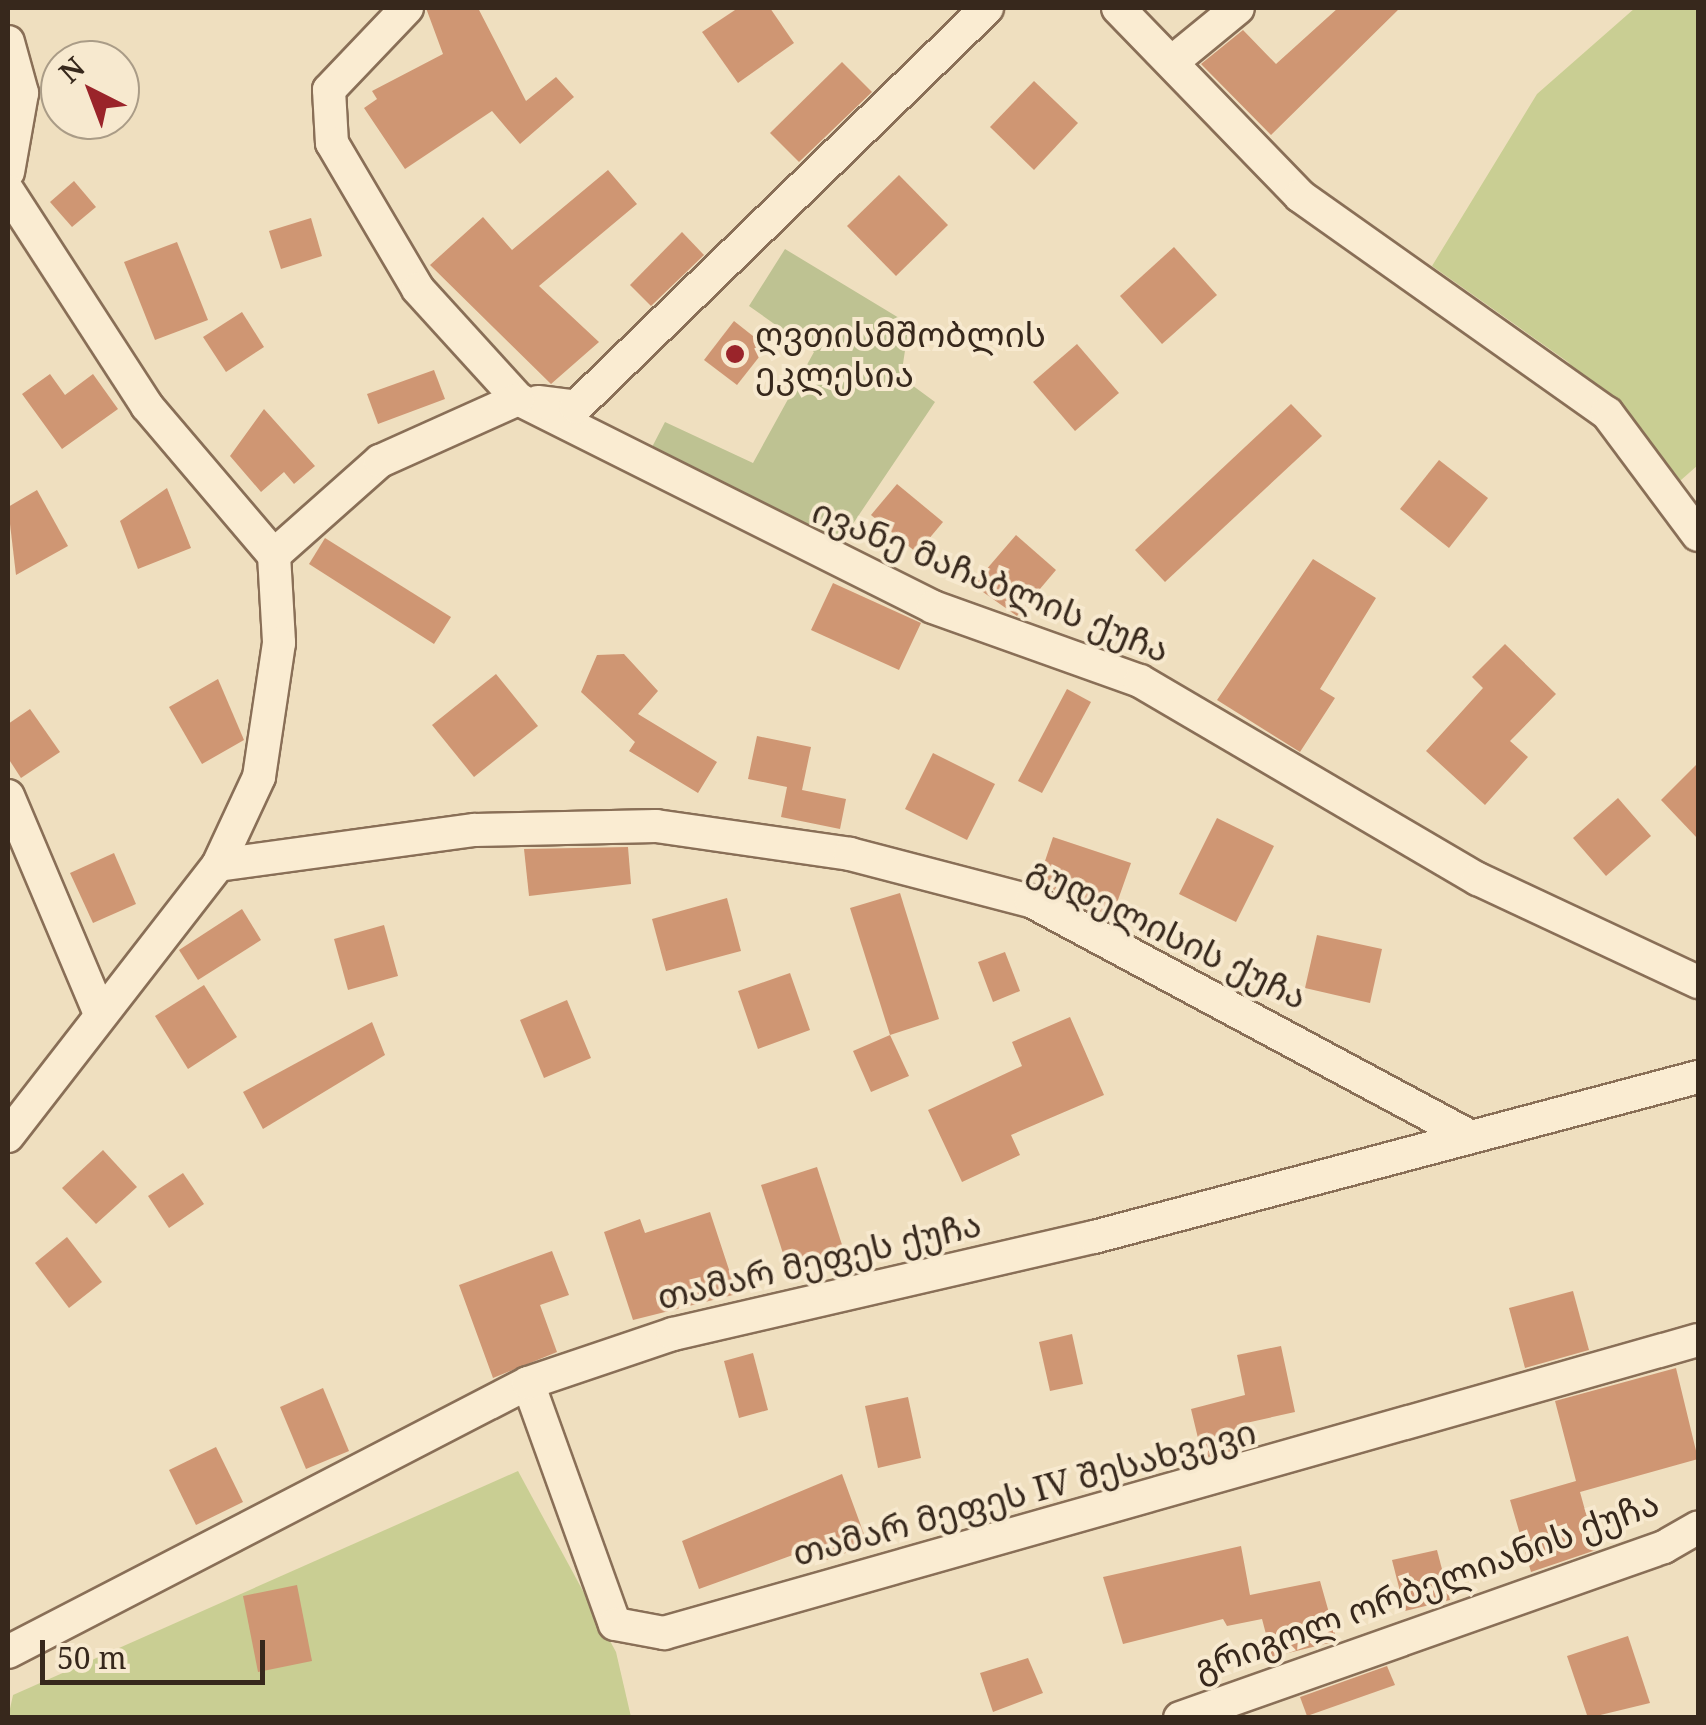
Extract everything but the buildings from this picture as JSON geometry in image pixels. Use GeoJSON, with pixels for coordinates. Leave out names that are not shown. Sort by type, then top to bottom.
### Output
{"type":"FeatureCollection","features":[{"type":"Feature","properties":{"kind":"street","name":"ივანე მაჩაბლის ქუჩა"},"geometry":{"type":"LineString","coordinates":[[407,8],[330,90],[332,144],[418,289],[518,399],[933,607],[1140,682],[1478,879],[1698,982]]}},
{"type":"Feature","properties":{"kind":"street"},"geometry":{"type":"LineString","coordinates":[[274,556],[380,461],[518,399],[576,407],[986,8]]}},
{"type":"Feature","properties":{"kind":"street"},"geometry":{"type":"LineString","coordinates":[[1118,8],[1300,196],[1607,413],[1698,535]]}},
{"type":"Feature","properties":{"kind":"street"},"geometry":{"type":"LineString","coordinates":[[1172,62],[1238,8]]}},
{"type":"Feature","properties":{"kind":"street"},"geometry":{"type":"LineString","coordinates":[[8,42],[22,93],[8,172]]}},
{"type":"Feature","properties":{"kind":"street"},"geometry":{"type":"LineString","coordinates":[[8,191],[147,406],[274,556],[279,642],[259,777],[218,865],[8,1136]]}},
{"type":"Feature","properties":{"kind":"street"},"geometry":{"type":"LineString","coordinates":[[8,796],[100,1014]]}},
{"type":"Feature","properties":{"kind":"street","name":"გუდელისის ქუჩა"},"geometry":{"type":"LineString","coordinates":[[218,865],[474,830],[656,826],[850,854],[1031,901],[1469,1136]]}},
{"type":"Feature","properties":{"kind":"street","name":"თამარ მეფეს ქუჩა"},"geometry":{"type":"LineString","coordinates":[[8,1652],[528,1383],[673,1334],[1094,1237],[1698,1077]]}},
{"type":"Feature","properties":{"kind":"street","name":"თამარ მეფეს IV შესახვევი"},"geometry":{"type":"LineString","coordinates":[[528,1383],[616,1624],[664,1632],[1698,1340]]}},
{"type":"Feature","properties":{"kind":"street","name":"გრიგოლ ორბელიანის ქუჩა"},"geometry":{"type":"LineString","coordinates":[[1180,1718],[1664,1547],[1698,1526]]}},
{"type":"Feature","properties":{"kind":"green space"},"geometry":{"type":"Polygon","coordinates":[[[1635,8],[1698,8],[1698,465],[1672,488],[1568,362],[1432,266],[1537,94],[1635,8]]]}},
{"type":"Feature","properties":{"kind":"green space"},"geometry":{"type":"Polygon","coordinates":[[[785,249],[909,324],[901,377],[935,402],[838,546],[651,449],[665,422],[753,463],[814,352],[749,306],[785,249]]]}},
{"type":"Feature","properties":{"kind":"green space"},"geometry":{"type":"Polygon","coordinates":[[[518,1471],[616,1652],[631,1717],[8,1718],[13,1695],[518,1471]]]}},
{"type":"Feature","properties":{"kind":"place","name":"ღვთისმშობლის ეკლესია"},"geometry":{"type":"Point","coordinates":[735,354]}}]}
